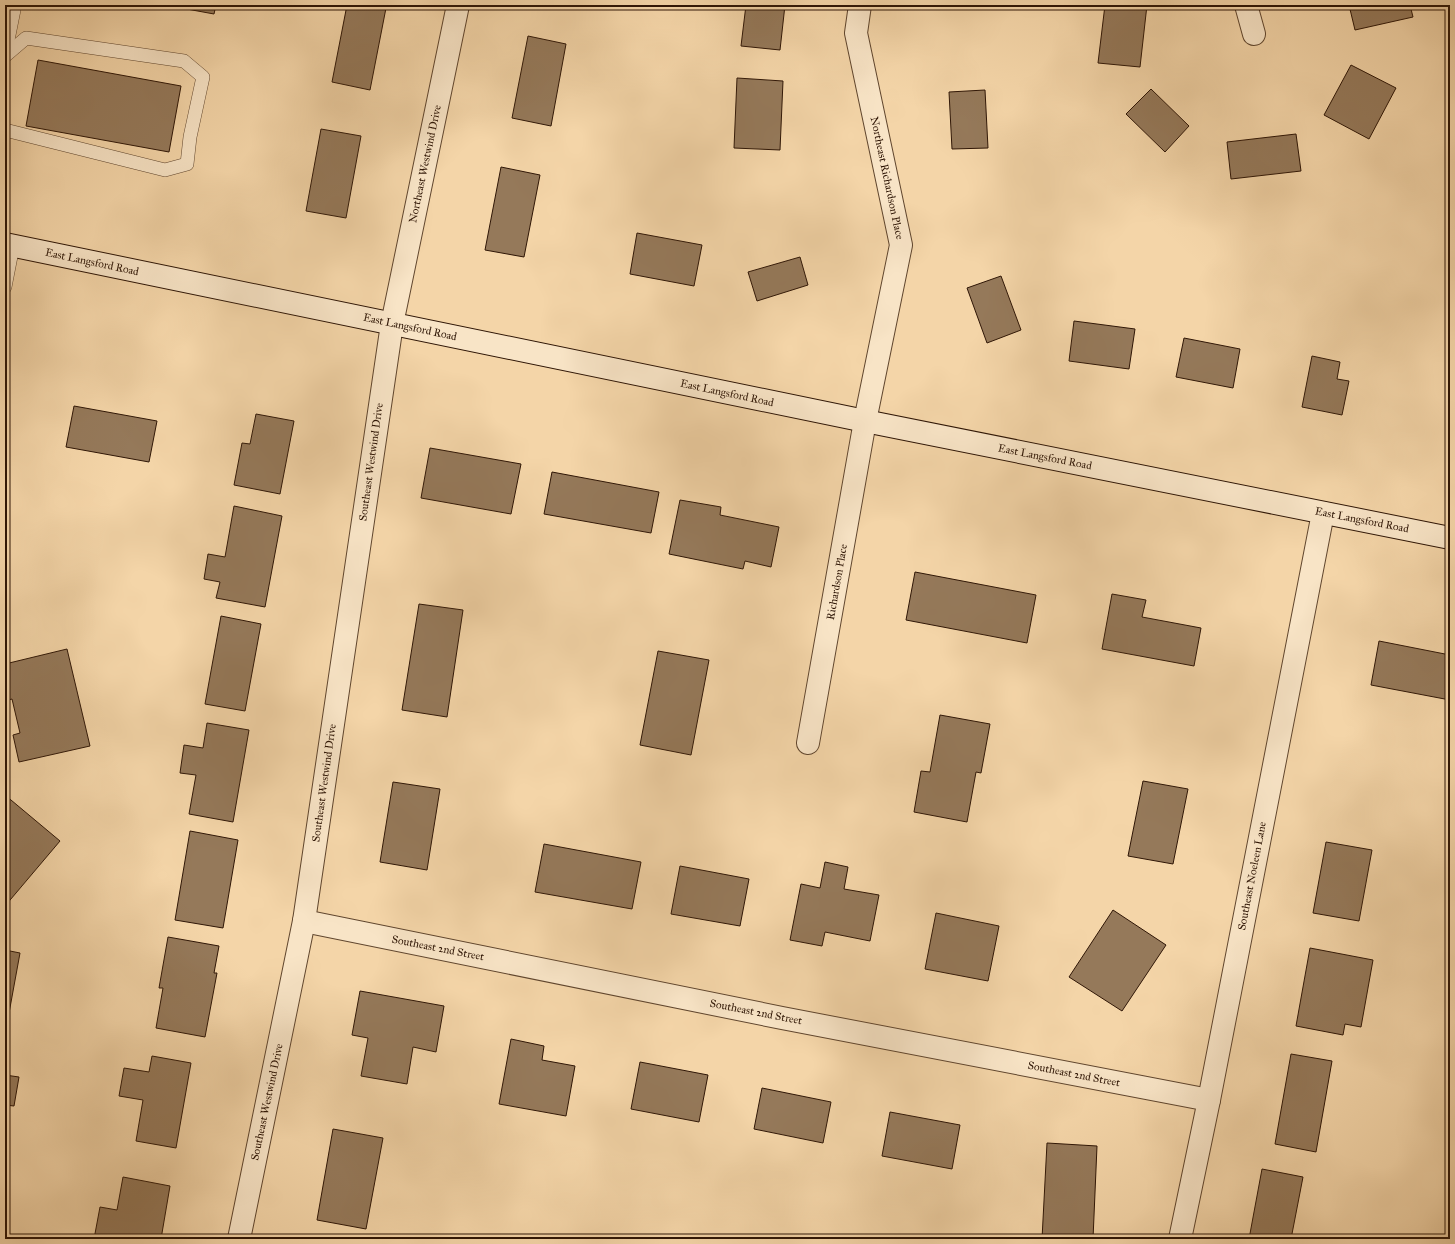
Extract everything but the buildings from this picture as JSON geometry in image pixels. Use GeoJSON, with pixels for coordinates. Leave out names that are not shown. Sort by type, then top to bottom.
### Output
{"type":"FeatureCollection","features":[{"type":"Feature","properties":{"kind":"street","name":"Northeast Westwind Drive"},"geometry":{"type":"LineString","coordinates":[[392,324],[458,5]]}},
{"type":"Feature","properties":{"kind":"street","name":"Northeast Richardson Place"},"geometry":{"type":"LineString","coordinates":[[860,5],[856,33],[901,245],[866,421]]}},
{"type":"Feature","properties":{"kind":"street"},"geometry":{"type":"LineString","coordinates":[[1246,5],[1254,34]]}},
{"type":"Feature","properties":{"kind":"street","name":"East Langsford Road"},"geometry":{"type":"LineString","coordinates":[[9,245],[866,421],[1450,538]]}},
{"type":"Feature","properties":{"kind":"street","name":"Southeast Westwind Drive"},"geometry":{"type":"LineString","coordinates":[[239,1239],[304,921],[392,324]]}},
{"type":"Feature","properties":{"kind":"street","name":"Richardson Place"},"geometry":{"type":"LineString","coordinates":[[808,742],[866,421]]}},
{"type":"Feature","properties":{"kind":"street","name":"Southeast Noeleen Lane"},"geometry":{"type":"LineString","coordinates":[[1180,1239],[1209,1100],[1323,513]]}},
{"type":"Feature","properties":{"kind":"street","name":"Southeast 2nd Street"},"geometry":{"type":"LineString","coordinates":[[304,921],[782,1018],[1209,1100]]}},
{"type":"Feature","properties":{"kind":"lane"},"geometry":{"type":"LineString","coordinates":[[5,56],[15,5]]}},
{"type":"Feature","properties":{"kind":"lane"},"geometry":{"type":"LineString","coordinates":[[5,56],[26,38],[184,61],[203,77],[190,136],[187,164],[165,170],[5,130]]}},
{"type":"Feature","properties":{"kind":"lane"},"geometry":{"type":"LineString","coordinates":[[5,287],[9,245]]}}]}
